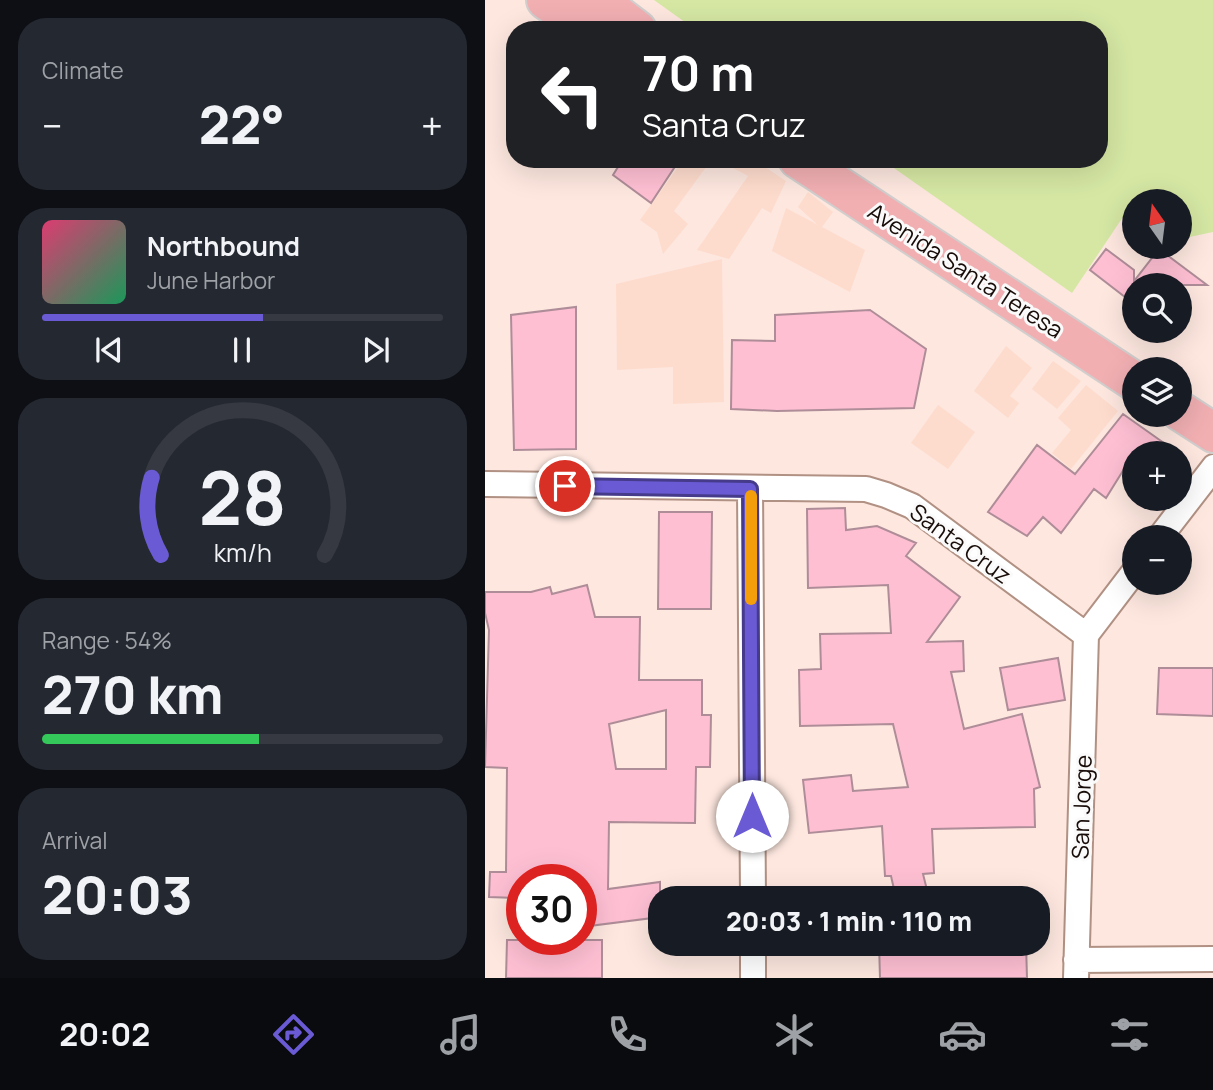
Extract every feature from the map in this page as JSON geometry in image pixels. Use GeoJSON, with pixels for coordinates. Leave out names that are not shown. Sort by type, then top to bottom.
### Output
{"type":"FeatureCollection","features":[{"type":"Feature","properties":{"kind":"main road"},"geometry":{"type":"LineString","coordinates":[[546,0],[576,21]]}},
{"type":"Feature","properties":{"kind":"main road"},"geometry":{"type":"LineString","coordinates":[[598,0],[625,21]]}},
{"type":"Feature","properties":{"kind":"main road","name":"Avenida Santa Teresa"},"geometry":{"type":"LineString","coordinates":[[812,168],[1122,373]]}},
{"type":"Feature","properties":{"kind":"main road"},"geometry":{"type":"LineString","coordinates":[[1192,419],[1213,433]]}},
{"type":"Feature","properties":{"kind":"street"},"geometry":{"type":"LineString","coordinates":[[1169,525],[1213,467]]}},
{"type":"Feature","properties":{"kind":"street","name":"Santa Cruz"},"geometry":{"type":"LineString","coordinates":[[485,484],[866,489],[912,506],[1086,635]]}},
{"type":"Feature","properties":{"kind":"street"},"geometry":{"type":"LineString","coordinates":[[750,489],[753,886]]}},
{"type":"Feature","properties":{"kind":"street"},"geometry":{"type":"LineString","coordinates":[[1086,635],[1122,588]]}},
{"type":"Feature","properties":{"kind":"street","name":"San Jorge"},"geometry":{"type":"LineString","coordinates":[[1077,969],[1086,635]]}},
{"type":"Feature","properties":{"kind":"street"},"geometry":{"type":"LineString","coordinates":[[753,956],[753,978]]}},
{"type":"Feature","properties":{"kind":"street"},"geometry":{"type":"LineString","coordinates":[[1077,969],[1213,958]]}},
{"type":"Feature","properties":{"kind":"shaded area"},"geometry":{"type":"Polygon","coordinates":[[[678,168],[705,168],[674,211],[688,224],[663,254],[657,232],[640,220],[678,168]]]}},
{"type":"Feature","properties":{"kind":"shaded area"},"geometry":{"type":"Polygon","coordinates":[[[733,168],[766,168],[786,181],[771,213],[762,208],[729,259],[697,250],[748,176],[733,168]]]}},
{"type":"Feature","properties":{"kind":"shaded area"},"geometry":{"type":"Polygon","coordinates":[[[808,192],[833,212],[822,227],[865,250],[850,292],[772,251],[786,208],[818,225],[798,207],[808,192]]]}},
{"type":"Feature","properties":{"kind":"shaded area"},"geometry":{"type":"Polygon","coordinates":[[[722,259],[724,402],[673,404],[673,367],[617,370],[616,284],[722,259]]]}},
{"type":"Feature","properties":{"kind":"shaded area"},"geometry":{"type":"Polygon","coordinates":[[[1006,346],[1032,368],[1010,396],[1019,403],[1008,418],[974,391],[1006,346]]]}},
{"type":"Feature","properties":{"kind":"shaded area"},"geometry":{"type":"Polygon","coordinates":[[[1053,361],[1081,381],[1057,409],[1032,389],[1053,361]]]}},
{"type":"Feature","properties":{"kind":"shaded area"},"geometry":{"type":"Polygon","coordinates":[[[1086,385],[1118,411],[1071,469],[1052,453],[1071,430],[1058,418],[1086,385]]]}},
{"type":"Feature","properties":{"kind":"shaded area"},"geometry":{"type":"Polygon","coordinates":[[[938,405],[975,432],[948,469],[911,443],[938,405]]]}},
{"type":"Feature","properties":{"kind":"green space"},"geometry":{"type":"Polygon","coordinates":[[[654,0],[1213,0],[1213,232],[1192,236],[1192,189],[1122,189],[1122,218],[1072,293],[894,168],[1108,168],[1108,21],[683,21],[654,0]]]}},
{"type":"Feature","properties":{"kind":"building"},"geometry":{"type":"Polygon","coordinates":[[[617,168],[674,168],[651,203],[613,175],[617,168]]]}},
{"type":"Feature","properties":{"kind":"building"},"geometry":{"type":"Polygon","coordinates":[[[1106,249],[1134,270],[1134,273],[1122,273],[1122,295],[1090,270],[1106,249]]]}},
{"type":"Feature","properties":{"kind":"building"},"geometry":{"type":"Polygon","coordinates":[[[1151,259],[1172,259],[1191,273],[1140,273],[1151,259]]]}},
{"type":"Feature","properties":{"kind":"building"},"geometry":{"type":"Polygon","coordinates":[[[1192,274],[1207,285],[1192,285],[1192,274]]]}},
{"type":"Feature","properties":{"kind":"building"},"geometry":{"type":"Polygon","coordinates":[[[576,307],[576,449],[514,450],[511,315],[576,307]]]}},
{"type":"Feature","properties":{"kind":"building"},"geometry":{"type":"Polygon","coordinates":[[[870,310],[926,349],[914,408],[777,411],[731,409],[732,340],[775,341],[775,315],[870,310]]]}},
{"type":"Feature","properties":{"kind":"building"},"geometry":{"type":"Polygon","coordinates":[[[1122,415],[1122,427],[1141,427],[1161,441],[1122,441],[1122,472],[1106,498],[1094,489],[1061,533],[1043,517],[1027,536],[988,512],[1037,445],[1075,474],[1122,415]]]}},
{"type":"Feature","properties":{"kind":"building"},"geometry":{"type":"Polygon","coordinates":[[[845,508],[846,530],[877,526],[916,543],[906,556],[960,597],[927,642],[963,641],[964,671],[951,672],[964,729],[1022,714],[1040,787],[1034,789],[1035,827],[932,829],[934,873],[923,874],[926,886],[893,886],[891,876],[885,876],[882,826],[809,833],[803,780],[851,775],[853,791],[908,787],[893,724],[800,726],[799,670],[821,669],[820,634],[891,633],[888,585],[808,588],[807,509],[845,508]]]}},
{"type":"Feature","properties":{"kind":"building"},"geometry":{"type":"Polygon","coordinates":[[[659,512],[712,512],[711,609],[658,609],[659,512]]]}},
{"type":"Feature","properties":{"kind":"building"},"geometry":{"type":"Polygon","coordinates":[[[587,585],[595,617],[640,617],[639,680],[702,680],[702,715],[711,715],[710,767],[696,767],[695,823],[609,822],[608,889],[660,882],[660,886],[648,886],[648,919],[597,925],[597,864],[506,864],[507,768],[485,767],[489,630],[485,613],[485,592],[531,592],[550,587],[552,594],[587,585]],[[666,710],[609,724],[616,769],[666,769],[666,710]]]}},
{"type":"Feature","properties":{"kind":"building"},"geometry":{"type":"Polygon","coordinates":[[[1058,658],[1065,700],[1008,710],[1000,668],[1058,658]]]}},
{"type":"Feature","properties":{"kind":"building"},"geometry":{"type":"Polygon","coordinates":[[[1159,668],[1213,668],[1213,716],[1157,714],[1159,668]]]}},
{"type":"Feature","properties":{"kind":"building"},"geometry":{"type":"Polygon","coordinates":[[[490,872],[506,872],[506,898],[489,897],[490,872]]]}},
{"type":"Feature","properties":{"kind":"building"},"geometry":{"type":"Polygon","coordinates":[[[597,940],[602,940],[602,978],[506,978],[507,955],[597,955],[597,940]]]}},
{"type":"Feature","properties":{"kind":"building"},"geometry":{"type":"Polygon","coordinates":[[[879,956],[1026,956],[1027,978],[880,978],[879,956]]]}},
{"type":"Feature","properties":{"kind":"slow traffic"},"geometry":{"type":"LineString","coordinates":[[751,496],[751,599]]}},
{"type":"Feature","properties":{"kind":"route"},"geometry":{"type":"LineString","coordinates":[[565,486],[750,489],[752,816]]}}]}
